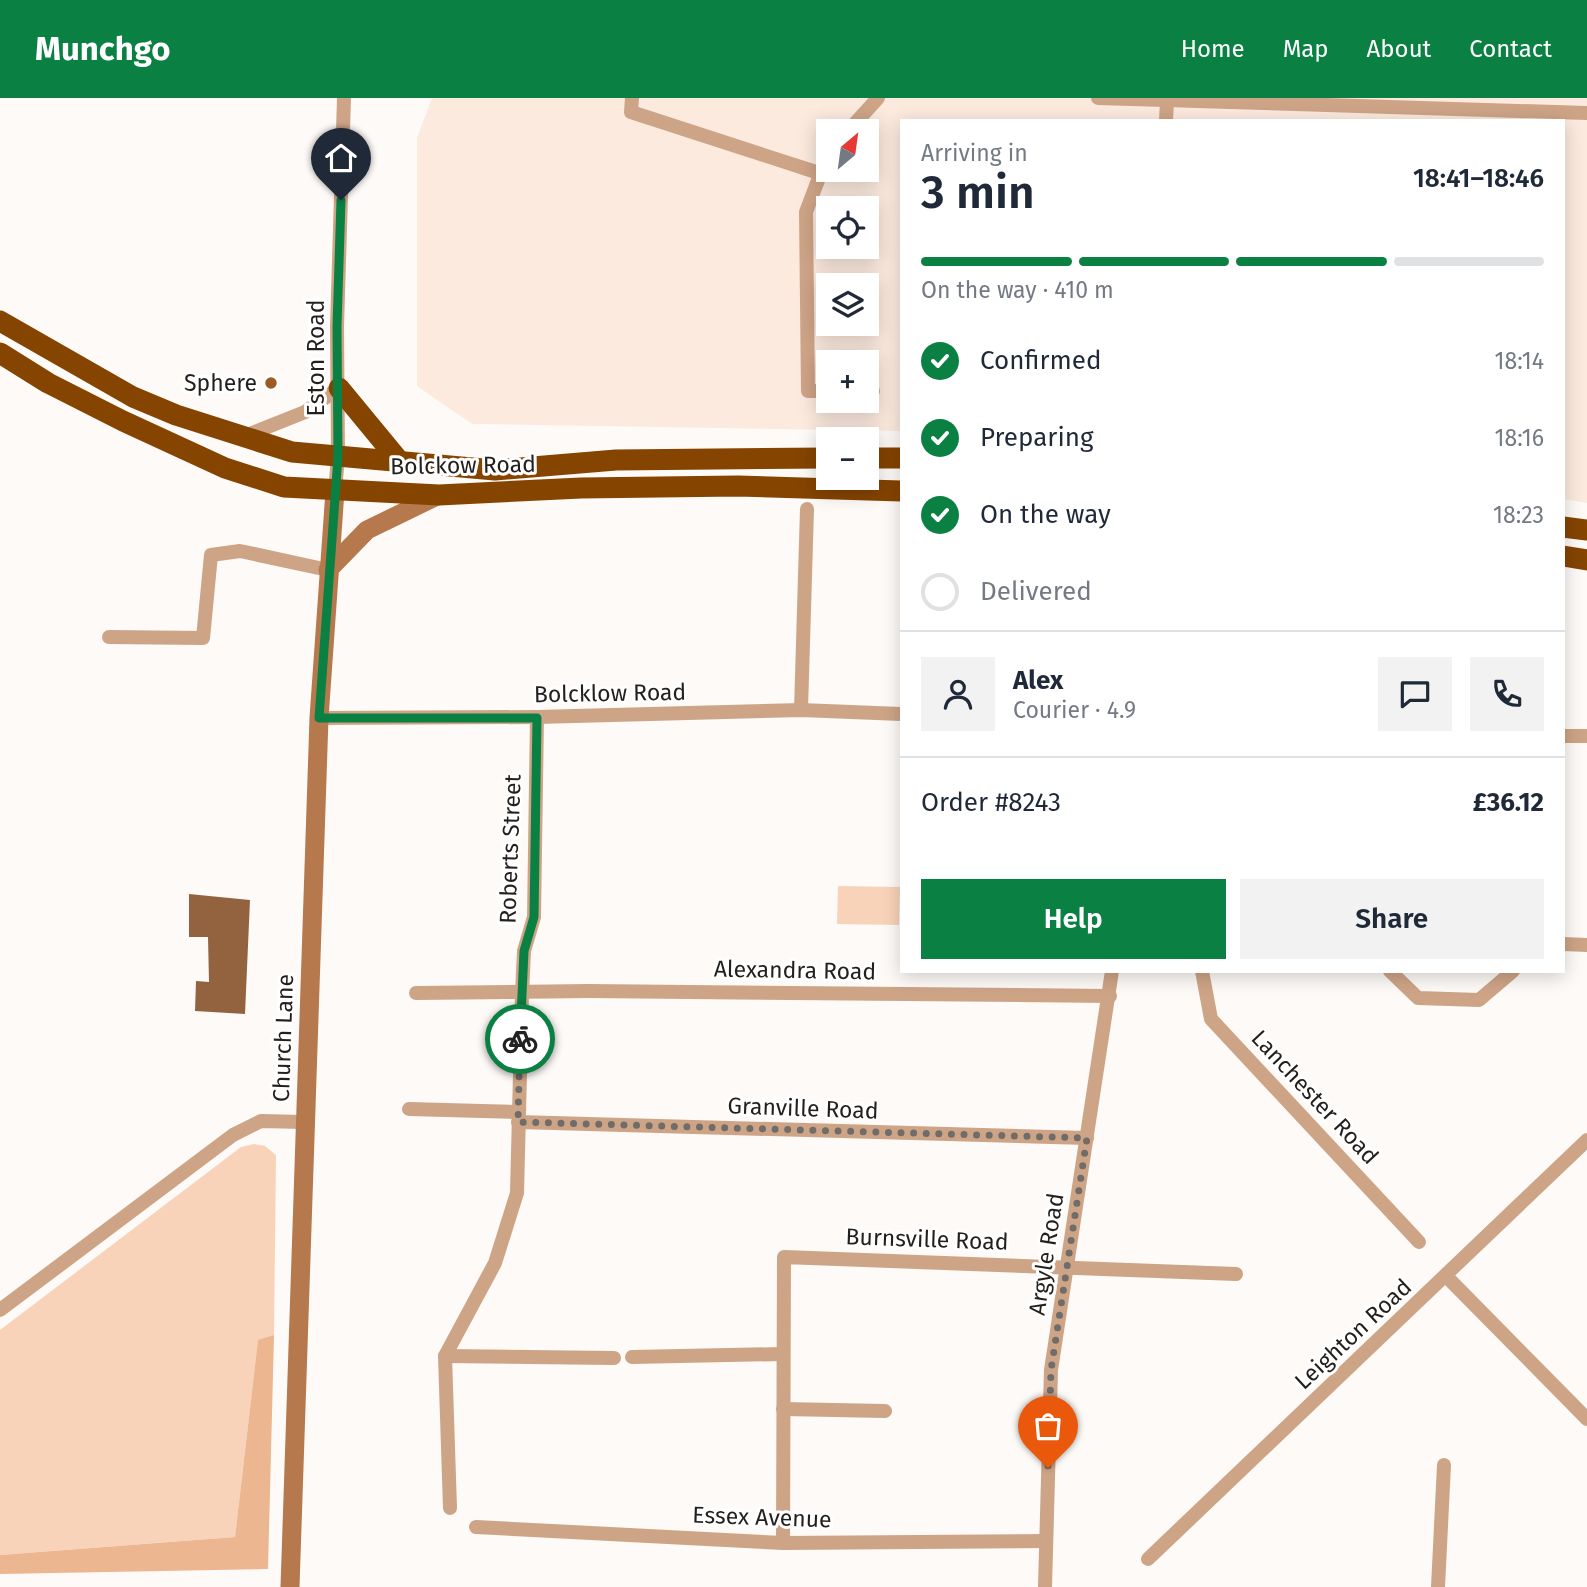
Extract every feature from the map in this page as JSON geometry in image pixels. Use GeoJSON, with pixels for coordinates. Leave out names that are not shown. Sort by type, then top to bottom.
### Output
{"type":"FeatureCollection","features":[{"type":"Feature","properties":{"kind":"highway","name":"Bolckow Road"},"geometry":{"type":"LineString","coordinates":[[0,321],[133,397],[176,415],[292,452],[495,470],[616,460],[816,458]]}},
{"type":"Feature","properties":{"kind":"highway","name":"Bolckow Road"},"geometry":{"type":"LineString","coordinates":[[0,354],[48,383],[225,468],[284,487],[439,495],[581,488],[738,486],[900,491]]}},
{"type":"Feature","properties":{"kind":"highway"},"geometry":{"type":"LineString","coordinates":[[339,388],[400,462]]}},
{"type":"Feature","properties":{"kind":"highway"},"geometry":{"type":"LineString","coordinates":[[879,458],[900,458]]}},
{"type":"Feature","properties":{"kind":"highway"},"geometry":{"type":"LineString","coordinates":[[1565,527],[1587,530]]}},
{"type":"Feature","properties":{"kind":"highway"},"geometry":{"type":"LineString","coordinates":[[1565,556],[1587,560]]}},
{"type":"Feature","properties":{"kind":"street","name":"Eston Road"},"geometry":{"type":"LineString","coordinates":[[335,491],[338,457],[337,327],[344,98]]}},
{"type":"Feature","properties":{"kind":"street"},"geometry":{"type":"LineString","coordinates":[[632,98],[631,112],[816,172]]}},
{"type":"Feature","properties":{"kind":"street"},"geometry":{"type":"LineString","coordinates":[[859,119],[878,98]]}},
{"type":"Feature","properties":{"kind":"street"},"geometry":{"type":"LineString","coordinates":[[1098,98],[1382,114],[1587,113]]}},
{"type":"Feature","properties":{"kind":"street"},"geometry":{"type":"LineString","coordinates":[[1166,119],[1167,102]]}},
{"type":"Feature","properties":{"kind":"street"},"geometry":{"type":"LineString","coordinates":[[816,182],[806,212],[808,391],[816,391]]}},
{"type":"Feature","properties":{"kind":"street"},"geometry":{"type":"LineString","coordinates":[[243,436],[305,412],[339,388]]}},
{"type":"Feature","properties":{"kind":"street","name":"Church Lane"},"geometry":{"type":"LineString","coordinates":[[289,1587],[319,718],[335,491]]}},
{"type":"Feature","properties":{"kind":"street"},"geometry":{"type":"LineString","coordinates":[[109,637],[203,638],[211,555],[240,551],[328,570],[366,530],[439,495]]}},
{"type":"Feature","properties":{"kind":"street"},"geometry":{"type":"LineString","coordinates":[[801,710],[807,509]]}},
{"type":"Feature","properties":{"kind":"street","name":"Bolcklow Road"},"geometry":{"type":"LineString","coordinates":[[319,718],[537,718],[801,710],[900,714]]}},
{"type":"Feature","properties":{"kind":"street","name":"Roberts Street"},"geometry":{"type":"LineString","coordinates":[[445,1356],[495,1263],[517,1193],[524,951],[534,917],[537,718]]}},
{"type":"Feature","properties":{"kind":"street"},"geometry":{"type":"LineString","coordinates":[[1565,736],[1587,736]]}},
{"type":"Feature","properties":{"kind":"street"},"geometry":{"type":"LineString","coordinates":[[1565,944],[1587,945]]}},
{"type":"Feature","properties":{"kind":"street","name":"Argyle Road"},"geometry":{"type":"LineString","coordinates":[[1045,1587],[1051,1370],[1112,973]]}},
{"type":"Feature","properties":{"kind":"street","name":"Lanchester Road"},"geometry":{"type":"LineString","coordinates":[[1202,973],[1211,1019],[1419,1242]]}},
{"type":"Feature","properties":{"kind":"street"},"geometry":{"type":"LineString","coordinates":[[1392,973],[1418,998],[1479,1000],[1511,973]]}},
{"type":"Feature","properties":{"kind":"street","name":"Alexandra Road"},"geometry":{"type":"LineString","coordinates":[[416,993],[522,994],[589,991],[1110,996]]}},
{"type":"Feature","properties":{"kind":"street","name":"Granville Road"},"geometry":{"type":"LineString","coordinates":[[409,1110],[518,1117],[1087,1138]]}},
{"type":"Feature","properties":{"kind":"street"},"geometry":{"type":"LineString","coordinates":[[0,1310],[233,1135],[261,1121],[304,1122]]}},
{"type":"Feature","properties":{"kind":"street","name":"Leighton Road"},"geometry":{"type":"LineString","coordinates":[[1148,1559],[1447,1277],[1587,1140]]}},
{"type":"Feature","properties":{"kind":"street","name":"Burnsville Road"},"geometry":{"type":"LineString","coordinates":[[782,1354],[785,1257],[1236,1274]]}},
{"type":"Feature","properties":{"kind":"street"},"geometry":{"type":"LineString","coordinates":[[1447,1277],[1587,1419]]}},
{"type":"Feature","properties":{"kind":"street"},"geometry":{"type":"LineString","coordinates":[[632,1357],[782,1354],[783,1543]]}},
{"type":"Feature","properties":{"kind":"street"},"geometry":{"type":"LineString","coordinates":[[450,1508],[445,1356],[614,1358]]}},
{"type":"Feature","properties":{"kind":"street"},"geometry":{"type":"LineString","coordinates":[[783,1409],[885,1410]]}},
{"type":"Feature","properties":{"kind":"street"},"geometry":{"type":"LineString","coordinates":[[1438,1587],[1444,1465]]}},
{"type":"Feature","properties":{"kind":"street","name":"Essex Avenue"},"geometry":{"type":"LineString","coordinates":[[476,1527],[783,1543],[1046,1541]]}},
{"type":"Feature","properties":{"kind":"shaded area"},"geometry":{"type":"Polygon","coordinates":[[[432,98],[1587,98],[1587,503],[1565,499],[1565,119],[900,119],[900,431],[879,431],[879,427],[816,427],[816,430],[472,424],[417,386],[417,138],[432,98]]]}},
{"type":"Feature","properties":{"kind":"shaded area"},"geometry":{"type":"Polygon","coordinates":[[[838,886],[900,887],[899,925],[837,924],[838,886]]]}},
{"type":"Feature","properties":{"kind":"shaded area"},"geometry":{"type":"Polygon","coordinates":[[[254,1144],[265,1146],[276,1155],[274,1335],[258,1341],[235,1537],[0,1555],[0,1330],[241,1147],[254,1144]]]}},
{"type":"Feature","properties":{"kind":"shaded area"},"geometry":{"type":"Polygon","coordinates":[[[274,1335],[268,1569],[0,1574],[0,1555],[235,1537],[258,1340],[274,1335]]]}},
{"type":"Feature","properties":{"kind":"building"},"geometry":{"type":"Polygon","coordinates":[[[189,894],[250,900],[245,1014],[195,1011],[196,981],[209,982],[208,937],[189,937],[189,894]]]}},
{"type":"Feature","properties":{"kind":"way so far"},"geometry":{"type":"LineString","coordinates":[[520,1039],[518,1122],[1087,1138],[1051,1370],[1048,1468]]}},
{"type":"Feature","properties":{"kind":"place","name":"Sphere"},"geometry":{"type":"Point","coordinates":[271,383]}},
{"type":"Feature","properties":{"kind":"route"},"geometry":{"type":"LineString","coordinates":[[341,200],[337,327],[340,378],[338,457],[319,718],[537,718],[534,917],[524,951],[520,1039]]}}]}
